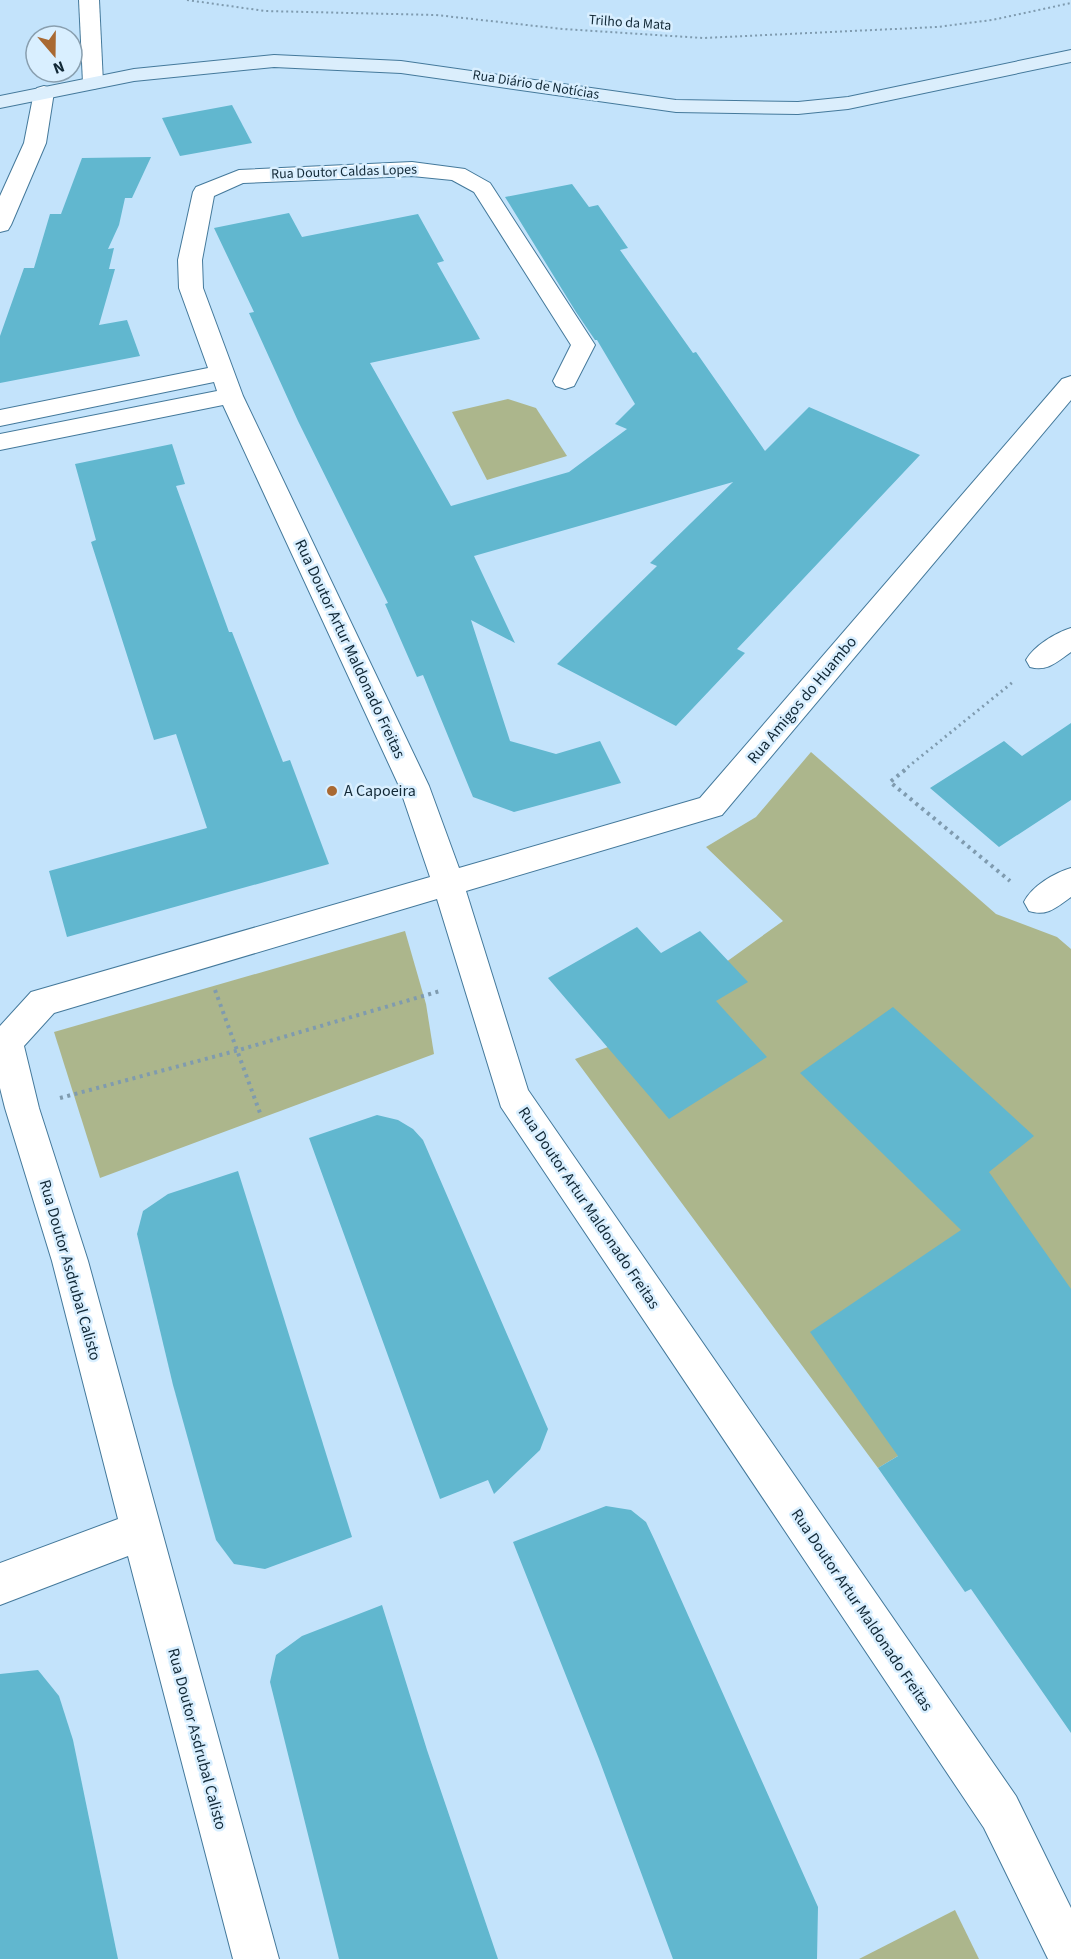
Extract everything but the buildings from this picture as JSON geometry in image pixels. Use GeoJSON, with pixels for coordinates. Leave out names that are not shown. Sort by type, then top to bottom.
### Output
{"type":"FeatureCollection","features":[{"type":"Feature","properties":{"kind":"main road","name":"Rua Diário de Notícias"},"geometry":{"type":"LineString","coordinates":[[0,102],[93,82],[217,65],[274,61],[331,62],[468,75],[676,106],[798,108],[848,103],[1071,56]]}},
{"type":"Feature","properties":{"kind":"street"},"geometry":{"type":"LineString","coordinates":[[89,0],[93,82]]}},
{"type":"Feature","properties":{"kind":"street"},"geometry":{"type":"LineString","coordinates":[[0,225],[35,143],[44,92]]}},
{"type":"Feature","properties":{"kind":"street","name":"Rua Doutor Caldas Lopes"},"geometry":{"type":"LineString","coordinates":[[227,384],[191,288],[190,260],[204,192],[239,177],[412,169],[457,174],[482,188],[583,345],[565,381]]}},
{"type":"Feature","properties":{"kind":"street"},"geometry":{"type":"LineString","coordinates":[[0,418],[227,384]]}},
{"type":"Feature","properties":{"kind":"street"},"geometry":{"type":"LineString","coordinates":[[0,442],[227,384]]}},
{"type":"Feature","properties":{"kind":"street","name":"Rua Doutor Artur Maldonado Freitas"},"geometry":{"type":"LineString","coordinates":[[227,384],[414,786],[448,883],[513,1096],[999,1812],[1071,1957]]}},
{"type":"Feature","properties":{"kind":"street","name":"Rua Amigos do Huambo"},"geometry":{"type":"LineString","coordinates":[[448,883],[711,807],[1071,384]]}},
{"type":"Feature","properties":{"kind":"street"},"geometry":{"type":"LineString","coordinates":[[1040,660],[1071,638]]}},
{"type":"Feature","properties":{"kind":"street"},"geometry":{"type":"LineString","coordinates":[[1040,902],[1071,880]]}},
{"type":"Feature","properties":{"kind":"street","name":"Rua Doutor Asdrubal Calisto"},"geometry":{"type":"LineString","coordinates":[[256,1959],[140,1531],[70,1261],[22,1108],[6,1042],[43,1002],[448,883]]}},
{"type":"Feature","properties":{"kind":"street"},"geometry":{"type":"LineString","coordinates":[[0,1584],[140,1531]]}},
{"type":"Feature","properties":{"kind":"path","name":"Trilho da Mata"},"geometry":{"type":"LineString","coordinates":[[187,0],[265,11],[436,15],[563,29],[703,38],[937,27],[992,20],[1071,3]]}},
{"type":"Feature","properties":{"kind":"path"},"geometry":{"type":"LineString","coordinates":[[1040,660],[891,782],[1003,877],[1040,902]]}},
{"type":"Feature","properties":{"kind":"path"},"geometry":{"type":"LineString","coordinates":[[201,955],[239,1050],[260,1113]]}},
{"type":"Feature","properties":{"kind":"path"},"geometry":{"type":"LineString","coordinates":[[22,1108],[239,1050],[477,981]]}},
{"type":"Feature","properties":{"kind":"green space"},"geometry":{"type":"Polygon","coordinates":[[[508,399],[536,408],[567,456],[487,480],[452,412],[508,399]]]}},
{"type":"Feature","properties":{"kind":"green space"},"geometry":{"type":"Polygon","coordinates":[[[811,752],[996,914],[1057,937],[1071,949],[1071,1351],[878,1468],[575,1059],[608,1047],[783,921],[706,847],[756,817],[811,752]]]}},
{"type":"Feature","properties":{"kind":"green space"},"geometry":{"type":"Polygon","coordinates":[[[405,931],[426,1004],[434,1054],[100,1178],[54,1032],[405,931]]]}},
{"type":"Feature","properties":{"kind":"green space"},"geometry":{"type":"Polygon","coordinates":[[[955,1910],[979,1959],[859,1959],[955,1910]]]}},
{"type":"Feature","properties":{"kind":"place","name":"A Capoeira"},"geometry":{"type":"Point","coordinates":[332,791]}}]}
